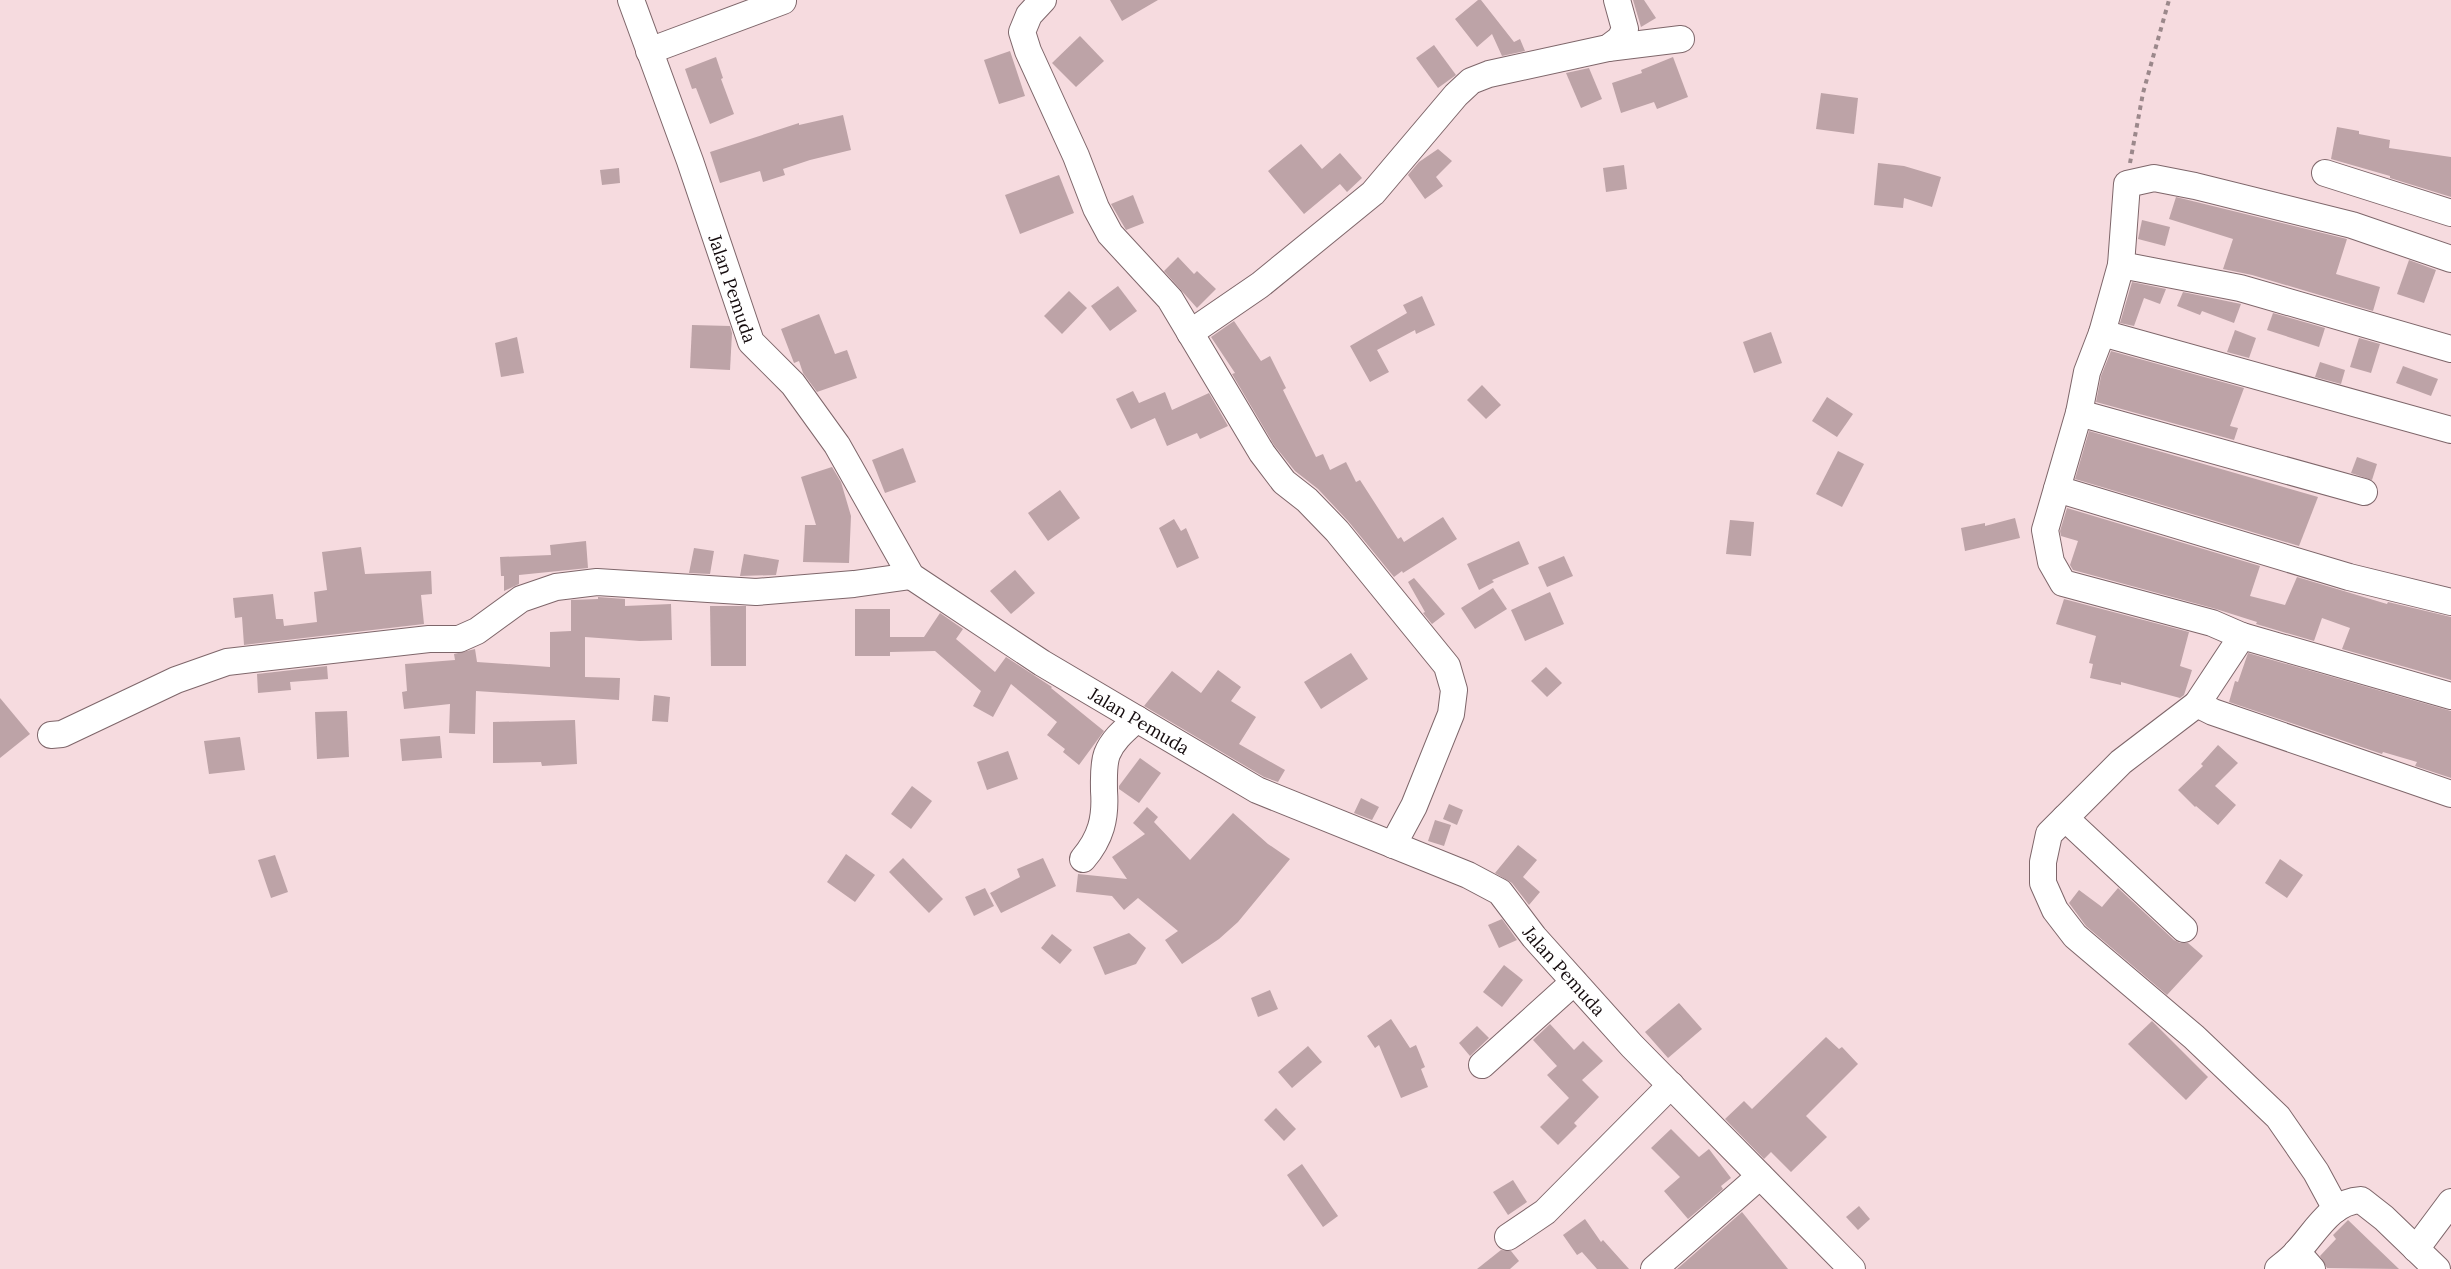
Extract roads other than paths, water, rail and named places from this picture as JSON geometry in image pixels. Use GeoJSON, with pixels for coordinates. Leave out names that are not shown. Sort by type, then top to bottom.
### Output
{"type":"FeatureCollection","features":[{"type":"Feature","properties":{"kind":"street","name":"Jalan Pemuda"},"geometry":{"type":"LineString","coordinates":[[631,0],[690,161],[751,342],[793,384],[837,445],[911,576],[1042,663],[1257,790],[1468,874],[1500,892],[1534,937],[1574,982],[1671,1085],[1852,1269]]}},
{"type":"Feature","properties":{"kind":"street"},"geometry":{"type":"LineString","coordinates":[[1043,0],[1029,15],[1022,32],[1028,51],[1076,156],[1096,208],[1110,234],[1170,298],[1262,453],[1284,482],[1307,500],[1337,531],[1447,666],[1454,690],[1451,714],[1414,806],[1394,845]]}},
{"type":"Feature","properties":{"kind":"street"},"geometry":{"type":"LineString","coordinates":[[1608,48],[1620,39],[1625,29],[1617,0]]}},
{"type":"Feature","properties":{"kind":"street"},"geometry":{"type":"LineString","coordinates":[[649,51],[783,1]]}},
{"type":"Feature","properties":{"kind":"street"},"geometry":{"type":"LineString","coordinates":[[1190,333],[1260,285],[1373,193],[1456,95],[1471,81],[1489,74],[1608,48],[1681,39]]}},
{"type":"Feature","properties":{"kind":"street"},"geometry":{"type":"LineString","coordinates":[[2325,173],[2451,213]]}},
{"type":"Feature","properties":{"kind":"street"},"geometry":{"type":"LineString","coordinates":[[2451,259],[2352,225],[2195,186],[2154,178],[2127,184],[2121,265],[2102,333],[2087,372],[2079,413],[2045,530],[2051,562],[2063,583],[2212,623],[2242,636],[2451,696]]}},
{"type":"Feature","properties":{"kind":"street"},"geometry":{"type":"LineString","coordinates":[[2121,265],[2240,288],[2451,349]]}},
{"type":"Feature","properties":{"kind":"street"},"geometry":{"type":"LineString","coordinates":[[2102,333],[2451,430]]}},
{"type":"Feature","properties":{"kind":"street"},"geometry":{"type":"LineString","coordinates":[[2079,413],[2364,492]]}},
{"type":"Feature","properties":{"kind":"street"},"geometry":{"type":"LineString","coordinates":[[2057,489],[2349,577],[2451,602]]}},
{"type":"Feature","properties":{"kind":"street"},"geometry":{"type":"LineString","coordinates":[[51,735],[62,735],[176,680],[227,662],[429,639],[459,639],[477,632],[521,599],[556,587],[597,582],[756,592],[854,584],[911,576]]}},
{"type":"Feature","properties":{"kind":"street"},"geometry":{"type":"LineString","coordinates":[[2242,636],[2197,704],[2121,762],[2049,834],[2043,862],[2043,883],[2055,910],[2075,936],[2194,1037],[2277,1117],[2316,1172],[2336,1209]]}},
{"type":"Feature","properties":{"kind":"street"},"geometry":{"type":"LineString","coordinates":[[2197,704],[2213,712],[2451,794]]}},
{"type":"Feature","properties":{"kind":"street"},"geometry":{"type":"LineString","coordinates":[[1083,859],[1094,846],[1103,827],[1105,802],[1103,774],[1107,754],[1121,732],[1137,719]]}},
{"type":"Feature","properties":{"kind":"street"},"geometry":{"type":"LineString","coordinates":[[2065,818],[2184,929]]}},
{"type":"Feature","properties":{"kind":"street"},"geometry":{"type":"LineString","coordinates":[[1482,1065],[1574,982]]}},
{"type":"Feature","properties":{"kind":"street"},"geometry":{"type":"LineString","coordinates":[[1508,1237],[1545,1212],[1671,1085]]}},
{"type":"Feature","properties":{"kind":"street"},"geometry":{"type":"LineString","coordinates":[[1654,1269],[1760,1176]]}},
{"type":"Feature","properties":{"kind":"street"},"geometry":{"type":"LineString","coordinates":[[2296,1263],[2336,1209],[2351,1200],[2361,1200],[2437,1269]]}},
{"type":"Feature","properties":{"kind":"street"},"geometry":{"type":"LineString","coordinates":[[2416,1249],[2451,1202]]}}]}
